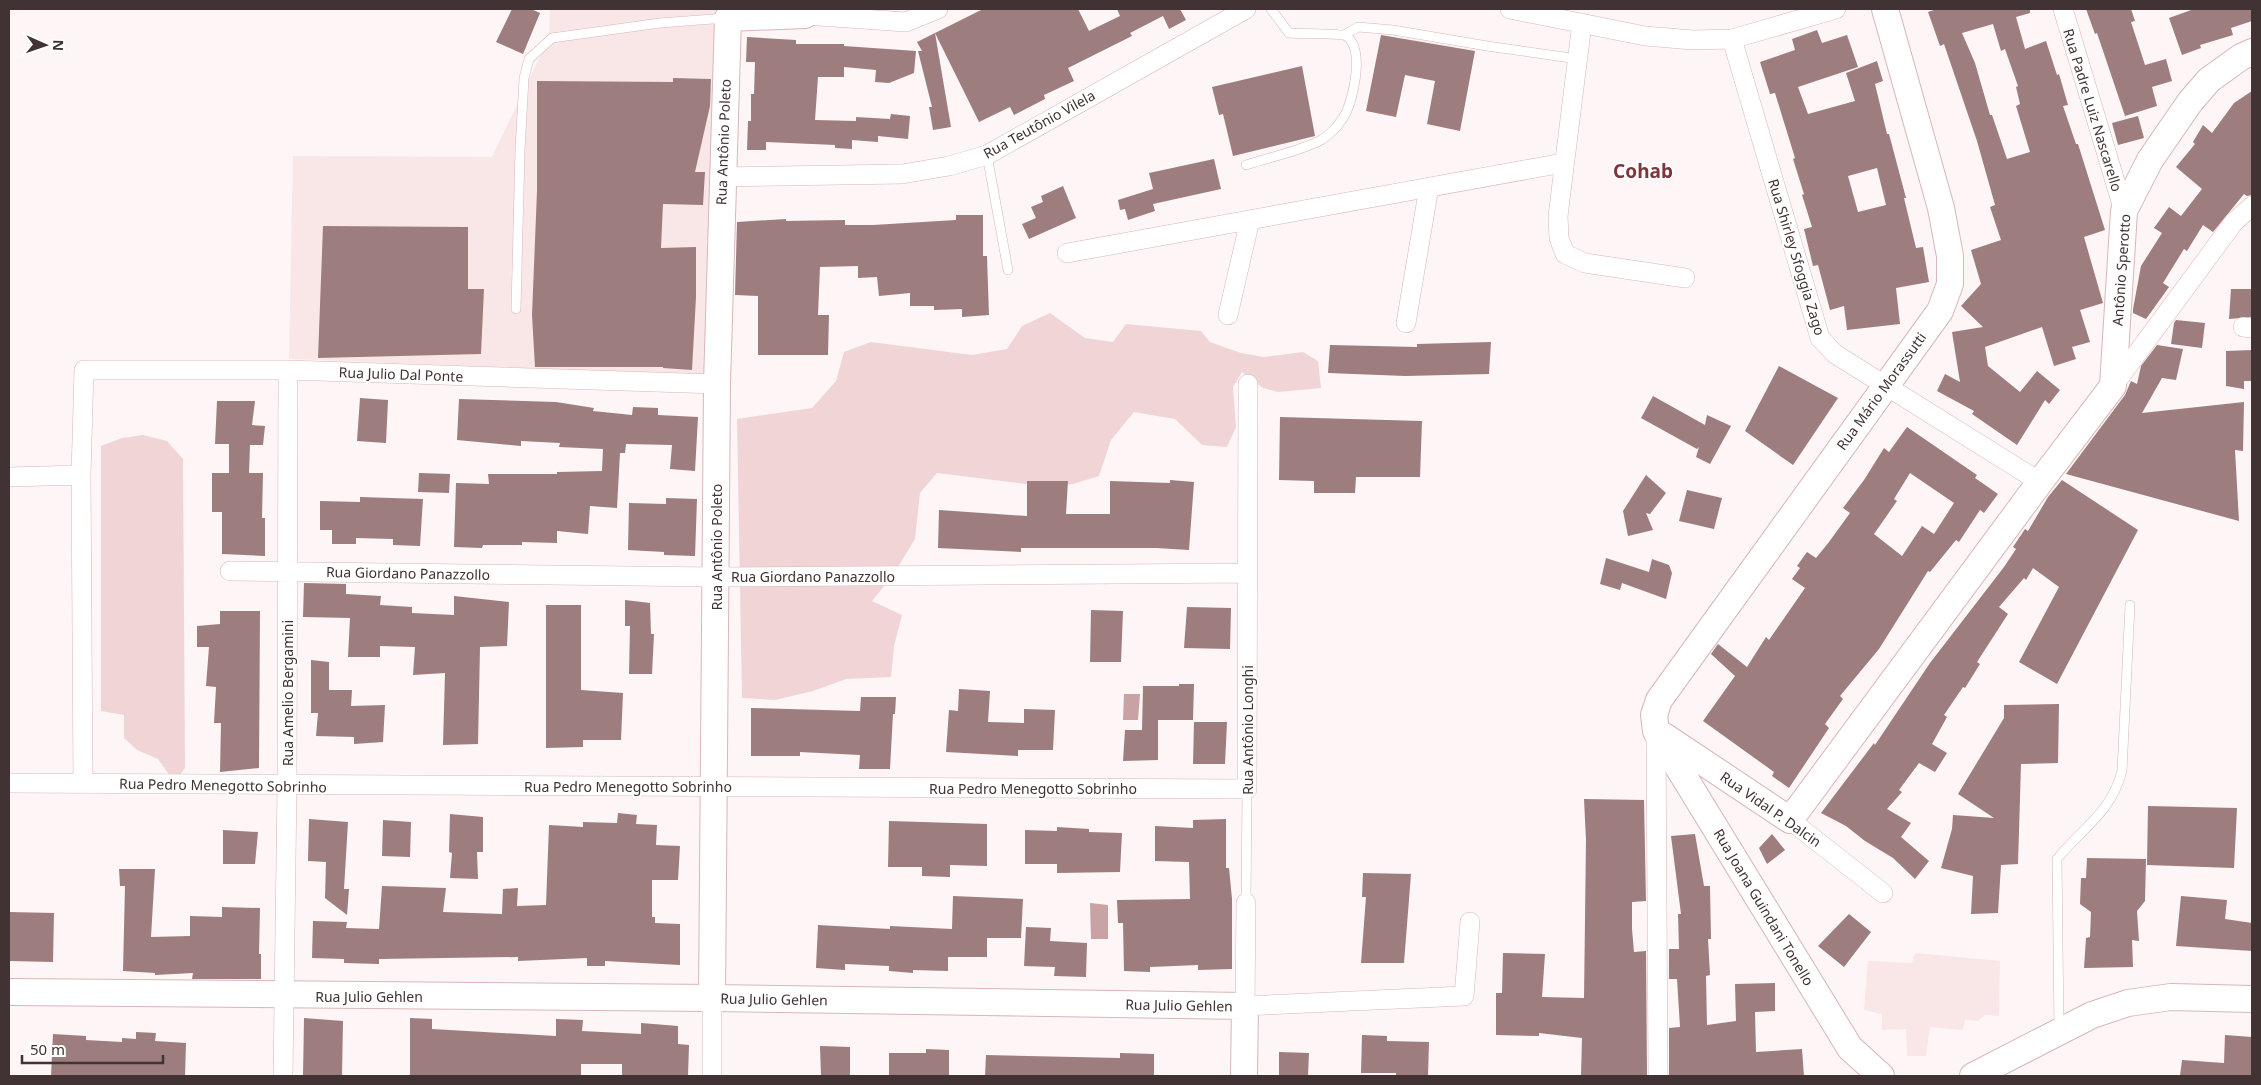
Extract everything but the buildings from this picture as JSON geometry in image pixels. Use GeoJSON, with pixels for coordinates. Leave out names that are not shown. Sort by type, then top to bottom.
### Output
{"type":"FeatureCollection","features":[{"type":"Feature","properties":{"kind":"street"},"geometry":{"type":"LineString","coordinates":[[728,18],[806,12],[906,22],[938,9]]}},
{"type":"Feature","properties":{"kind":"street","name":"Rua Teutônio Vilela"},"geometry":{"type":"LineString","coordinates":[[721,177],[902,174],[949,166],[987,155],[1246,9]]}},
{"type":"Feature","properties":{"kind":"street"},"geometry":{"type":"LineString","coordinates":[[1510,9],[1645,36],[1692,40],[1732,39],[1836,9]]}},
{"type":"Feature","properties":{"kind":"street","name":"Rua Mário Morassutti"},"geometry":{"type":"LineString","coordinates":[[1656,731],[1654,715],[1659,700],[1884,385],[1940,311],[1950,284],[1950,256],[1941,208],[1885,9]]}},
{"type":"Feature","properties":{"kind":"street","name":"Rua Padre Luiz Nascarello"},"geometry":{"type":"LineString","coordinates":[[2063,9],[2124,211]]}},
{"type":"Feature","properties":{"kind":"street","name":"Rua Antônio Poleto"},"geometry":{"type":"LineString","coordinates":[[712,1076],[717,384],[721,177],[728,18]]}},
{"type":"Feature","properties":{"kind":"street"},"geometry":{"type":"LineString","coordinates":[[1582,23],[1563,163],[1558,216],[1559,238],[1565,254],[1585,263],[1686,278]]}},
{"type":"Feature","properties":{"kind":"street","name":"Rua Shirley Sfoggia Zago"},"geometry":{"type":"LineString","coordinates":[[1732,39],[1820,338],[1835,354],[2040,482]]}},
{"type":"Feature","properties":{"kind":"street","name":"Antônio Sperotto"},"geometry":{"type":"LineString","coordinates":[[2113,386],[2124,211],[2150,160],[2190,102],[2209,80],[2241,57],[2252,52]]}},
{"type":"Feature","properties":{"kind":"street"},"geometry":{"type":"LineString","coordinates":[[1067,253],[1563,163]]}},
{"type":"Feature","properties":{"kind":"street"},"geometry":{"type":"LineString","coordinates":[[1406,323],[1429,187]]}},
{"type":"Feature","properties":{"kind":"street"},"geometry":{"type":"LineString","coordinates":[[1790,820],[2234,222],[2252,206]]}},
{"type":"Feature","properties":{"kind":"street"},"geometry":{"type":"LineString","coordinates":[[1228,315],[1250,220]]}},
{"type":"Feature","properties":{"kind":"street","name":"Rua Julio Dal Ponte"},"geometry":{"type":"LineString","coordinates":[[81,475],[84,370],[288,370],[717,384]]}},
{"type":"Feature","properties":{"kind":"street","name":"Rua Amelio Bergamini"},"geometry":{"type":"LineString","coordinates":[[283,1076],[287,786],[286,571],[288,370]]}},
{"type":"Feature","properties":{"kind":"street","name":"Rua Antônio Longhi"},"geometry":{"type":"LineString","coordinates":[[1247,789],[1248,384]]}},
{"type":"Feature","properties":{"kind":"street"},"geometry":{"type":"LineString","coordinates":[[9,477],[81,475],[82,783]]}},
{"type":"Feature","properties":{"kind":"street","name":"Rua Giordano Panazzollo"},"geometry":{"type":"LineString","coordinates":[[230,571],[716,577],[1247,573]]}},
{"type":"Feature","properties":{"kind":"street"},"geometry":{"type":"LineString","coordinates":[[1656,731],[1658,1076]]}},
{"type":"Feature","properties":{"kind":"street","name":"Rua Vidal P. Dalcin"},"geometry":{"type":"LineString","coordinates":[[1656,731],[1790,820],[1883,892]]}},
{"type":"Feature","properties":{"kind":"street","name":"Rua Joana Guindani Tonello"},"geometry":{"type":"LineString","coordinates":[[1656,731],[1850,1048],[1881,1076]]}},
{"type":"Feature","properties":{"kind":"street","name":"Rua Pedro Menegotto Sobrinho"},"geometry":{"type":"LineString","coordinates":[[9,783],[287,786],[1247,789]]}},
{"type":"Feature","properties":{"kind":"street","name":"Rua Antônio Longhi"},"geometry":{"type":"LineString","coordinates":[[1244,1076],[1246,903]]}},
{"type":"Feature","properties":{"kind":"street","name":"Rua Julio Gehlen"},"geometry":{"type":"LineString","coordinates":[[9,992],[712,998],[1246,1006],[1464,996],[1470,922]]}},
{"type":"Feature","properties":{"kind":"street"},"geometry":{"type":"LineString","coordinates":[[1973,1076],[2059,1034],[2092,1015],[2128,1003],[2171,998],[2252,999]]}},
{"type":"Feature","properties":{"kind":"lane"},"geometry":{"type":"LineString","coordinates":[[1270,9],[1289,33],[1344,35],[1358,26],[1578,59]]}},
{"type":"Feature","properties":{"kind":"lane"},"geometry":{"type":"LineString","coordinates":[[516,309],[520,150],[524,78],[529,58],[552,38],[660,22],[728,18]]}},
{"type":"Feature","properties":{"kind":"lane"},"geometry":{"type":"LineString","coordinates":[[1246,165],[1320,141],[1333,130],[1344,116],[1356,73],[1357,59],[1354,43],[1344,35]]}},
{"type":"Feature","properties":{"kind":"lane"},"geometry":{"type":"LineString","coordinates":[[987,155],[1008,270]]}},
{"type":"Feature","properties":{"kind":"lane"},"geometry":{"type":"LineString","coordinates":[[2059,1034],[2057,859],[2110,803],[2117,789],[2122,771],[2130,605]]}},
{"type":"Feature","properties":{"kind":"lane","name":"Rua Antônio Longhi"},"geometry":{"type":"LineString","coordinates":[[1246,903],[1247,789]]}},
{"type":"Feature","properties":{"kind":"shaded area"},"geometry":{"type":"Polygon","coordinates":[[[550,9],[727,9],[704,375],[289,359],[293,156],[492,157],[549,38],[550,9]]]}},
{"type":"Feature","properties":{"kind":"shaded area"},"geometry":{"type":"Polygon","coordinates":[[[1050,313],[1085,338],[1113,342],[1126,324],[1201,331],[1210,342],[1241,353],[1264,357],[1303,352],[1318,361],[1321,388],[1278,392],[1263,388],[1242,372],[1233,387],[1236,427],[1227,447],[1202,445],[1175,419],[1134,412],[1111,440],[1099,476],[1073,484],[1042,486],[937,473],[920,493],[915,539],[893,575],[872,601],[902,615],[894,646],[891,677],[846,679],[813,691],[775,700],[742,698],[737,419],[812,408],[836,381],[844,352],[871,342],[972,355],[1007,349],[1022,326],[1050,313]]]}},
{"type":"Feature","properties":{"kind":"shaded area"},"geometry":{"type":"Polygon","coordinates":[[[143,435],[167,441],[183,459],[185,768],[179,776],[170,776],[158,759],[137,750],[124,738],[124,715],[101,711],[101,446],[122,438],[143,435]]]}},
{"type":"Feature","properties":{"kind":"shaded area"},"geometry":{"type":"Polygon","coordinates":[[[1124,694],[1140,694],[1138,720],[1123,720],[1124,694]]]}},
{"type":"Feature","properties":{"kind":"shaded area"},"geometry":{"type":"Polygon","coordinates":[[[1090,903],[1108,905],[1108,939],[1091,939],[1090,903]]]}},
{"type":"Feature","properties":{"kind":"shaded area"},"geometry":{"type":"Polygon","coordinates":[[[1915,953],[2000,961],[1999,1016],[1985,1015],[1978,1021],[1965,1020],[1963,1030],[1930,1027],[1926,1056],[1907,1056],[1906,1029],[1882,1030],[1882,1014],[1864,1010],[1868,961],[1912,963],[1915,953]]]}},
{"type":"Feature","properties":{"kind":"district","name":"Cohab"},"geometry":{"type":"Point","coordinates":[1643,171]}}]}
